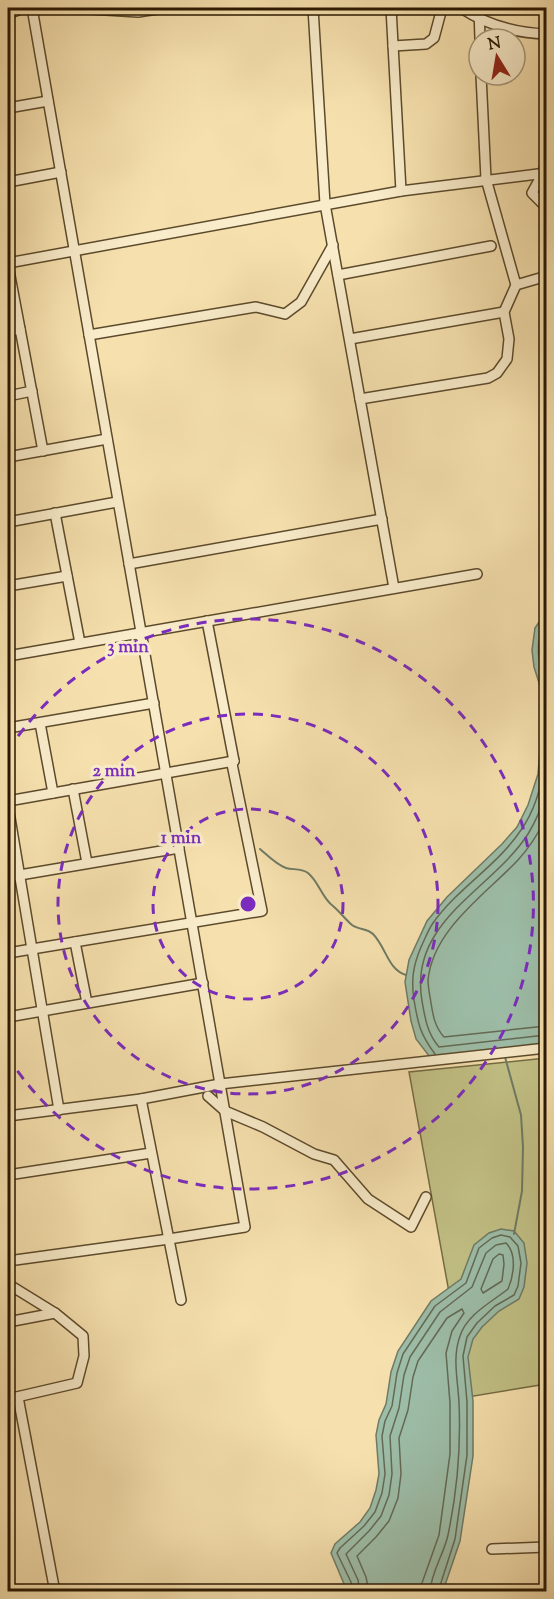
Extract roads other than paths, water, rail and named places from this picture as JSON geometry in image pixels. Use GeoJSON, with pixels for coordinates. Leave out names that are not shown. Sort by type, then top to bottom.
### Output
{"type":"FeatureCollection","features":[{"type":"Feature","properties":{"kind":"street"},"geometry":{"type":"LineString","coordinates":[[8,14],[24,8]]}},
{"type":"Feature","properties":{"kind":"street"},"geometry":{"type":"LineString","coordinates":[[8,1261],[245,1227],[32,8]]}},
{"type":"Feature","properties":{"kind":"street"},"geometry":{"type":"LineString","coordinates":[[74,8],[138,12],[164,8]]}},
{"type":"Feature","properties":{"kind":"street"},"geometry":{"type":"LineString","coordinates":[[313,8],[325,204],[394,588]]}},
{"type":"Feature","properties":{"kind":"street"},"geometry":{"type":"LineString","coordinates":[[391,8],[401,191]]}},
{"type":"Feature","properties":{"kind":"street"},"geometry":{"type":"LineString","coordinates":[[393,46],[426,44],[434,38],[442,8]]}},
{"type":"Feature","properties":{"kind":"street"},"geometry":{"type":"LineString","coordinates":[[461,8],[479,20],[528,33],[546,34]]}},
{"type":"Feature","properties":{"kind":"street"},"geometry":{"type":"LineString","coordinates":[[479,8],[479,27]]}},
{"type":"Feature","properties":{"kind":"street"},"geometry":{"type":"LineString","coordinates":[[360,399],[488,378],[497,373],[507,359],[509,339],[504,312],[516,285],[486,179],[482,87]]}},
{"type":"Feature","properties":{"kind":"street"},"geometry":{"type":"LineString","coordinates":[[8,108],[48,101]]}},
{"type":"Feature","properties":{"kind":"street"},"geometry":{"type":"LineString","coordinates":[[546,161],[545,173],[532,193],[546,207]]}},
{"type":"Feature","properties":{"kind":"street"},"geometry":{"type":"LineString","coordinates":[[8,182],[61,172]]}},
{"type":"Feature","properties":{"kind":"street"},"geometry":{"type":"LineString","coordinates":[[43,451],[8,264],[401,191],[545,173]]}},
{"type":"Feature","properties":{"kind":"street"},"geometry":{"type":"LineString","coordinates":[[89,335],[256,307],[285,314],[301,302],[333,245]]}},
{"type":"Feature","properties":{"kind":"street"},"geometry":{"type":"LineString","coordinates":[[338,274],[491,246]]}},
{"type":"Feature","properties":{"kind":"street"},"geometry":{"type":"LineString","coordinates":[[516,285],[540,278],[546,280]]}},
{"type":"Feature","properties":{"kind":"street"},"geometry":{"type":"LineString","coordinates":[[350,339],[504,312]]}},
{"type":"Feature","properties":{"kind":"street"},"geometry":{"type":"LineString","coordinates":[[8,332],[20,329]]}},
{"type":"Feature","properties":{"kind":"street"},"geometry":{"type":"LineString","coordinates":[[8,396],[32,391]]}},
{"type":"Feature","properties":{"kind":"street"},"geometry":{"type":"LineString","coordinates":[[8,458],[107,439]]}},
{"type":"Feature","properties":{"kind":"street"},"geometry":{"type":"LineString","coordinates":[[8,522],[117,502]]}},
{"type":"Feature","properties":{"kind":"street"},"geometry":{"type":"LineString","coordinates":[[55,513],[80,644]]}},
{"type":"Feature","properties":{"kind":"street"},"geometry":{"type":"LineString","coordinates":[[129,564],[382,519]]}},
{"type":"Feature","properties":{"kind":"street"},"geometry":{"type":"LineString","coordinates":[[8,656],[477,574]]}},
{"type":"Feature","properties":{"kind":"street"},"geometry":{"type":"LineString","coordinates":[[8,586],[67,576]]}},
{"type":"Feature","properties":{"kind":"street"},"geometry":{"type":"LineString","coordinates":[[8,953],[262,911],[232,764],[234,761],[207,621]]}},
{"type":"Feature","properties":{"kind":"street"},"geometry":{"type":"LineString","coordinates":[[8,728],[154,703]]}},
{"type":"Feature","properties":{"kind":"street"},"geometry":{"type":"LineString","coordinates":[[39,723],[53,793]]}},
{"type":"Feature","properties":{"kind":"street"},"geometry":{"type":"LineString","coordinates":[[8,801],[234,761]]}},
{"type":"Feature","properties":{"kind":"street"},"geometry":{"type":"LineString","coordinates":[[73,789],[87,863]]}},
{"type":"Feature","properties":{"kind":"street"},"geometry":{"type":"LineString","coordinates":[[8,806],[59,1110]]}},
{"type":"Feature","properties":{"kind":"street"},"geometry":{"type":"LineString","coordinates":[[8,877],[179,848]]}},
{"type":"Feature","properties":{"kind":"street"},"geometry":{"type":"LineString","coordinates":[[75,942],[87,1003]]}},
{"type":"Feature","properties":{"kind":"street"},"geometry":{"type":"LineString","coordinates":[[8,1017],[203,984]]}},
{"type":"Feature","properties":{"kind":"street"},"geometry":{"type":"LineString","coordinates":[[8,1116],[141,1099],[220,1084],[546,1048]]}},
{"type":"Feature","properties":{"kind":"street"},"geometry":{"type":"LineString","coordinates":[[208,1096],[225,1111],[263,1127],[314,1154],[334,1160],[368,1199],[411,1227],[426,1197]]}},
{"type":"Feature","properties":{"kind":"street"},"geometry":{"type":"LineString","coordinates":[[141,1099],[181,1300]]}},
{"type":"Feature","properties":{"kind":"street"},"geometry":{"type":"LineString","coordinates":[[8,1175],[151,1153]]}},
{"type":"Feature","properties":{"kind":"street"},"geometry":{"type":"LineString","coordinates":[[8,1284],[55,1313],[83,1336],[84,1356],[77,1383],[8,1399]]}},
{"type":"Feature","properties":{"kind":"street"},"geometry":{"type":"LineString","coordinates":[[8,1322],[55,1313]]}},
{"type":"Feature","properties":{"kind":"street"},"geometry":{"type":"LineString","coordinates":[[18,1397],[55,1592]]}},
{"type":"Feature","properties":{"kind":"street"},"geometry":{"type":"LineString","coordinates":[[492,1549],[546,1547]]}},
{"type":"Feature","properties":{"kind":"street"},"geometry":{"type":"LineString","coordinates":[[211,1592],[217,1591]]}},
{"type":"Feature","properties":{"kind":"water"},"geometry":{"type":"Polygon","coordinates":[[[546,612],[546,1048],[433,1061],[416,1039],[411,1021],[405,982],[409,960],[427,921],[447,897],[517,827],[528,805],[538,774],[543,695],[534,667],[532,650],[535,628],[546,612]]]}},
{"type":"Feature","properties":{"kind":"water"},"geometry":{"type":"Polygon","coordinates":[[[501,1229],[514,1231],[524,1243],[527,1263],[524,1287],[519,1299],[499,1311],[482,1327],[473,1339],[468,1357],[473,1401],[473,1456],[460,1541],[443,1591],[347,1591],[331,1553],[335,1544],[360,1522],[370,1508],[376,1490],[379,1474],[376,1435],[386,1404],[391,1372],[398,1351],[431,1301],[461,1279],[474,1245],[489,1233],[501,1229]]]}},
{"type":"Feature","properties":{"kind":"waterway"},"geometry":{"type":"LineString","coordinates":[[260,849],[283,867],[308,873],[329,903],[352,925],[373,934],[395,968],[406,975]]}},
{"type":"Feature","properties":{"kind":"waterway"},"geometry":{"type":"LineString","coordinates":[[505,1057],[521,1115],[523,1147],[522,1191],[514,1234]]}}]}
